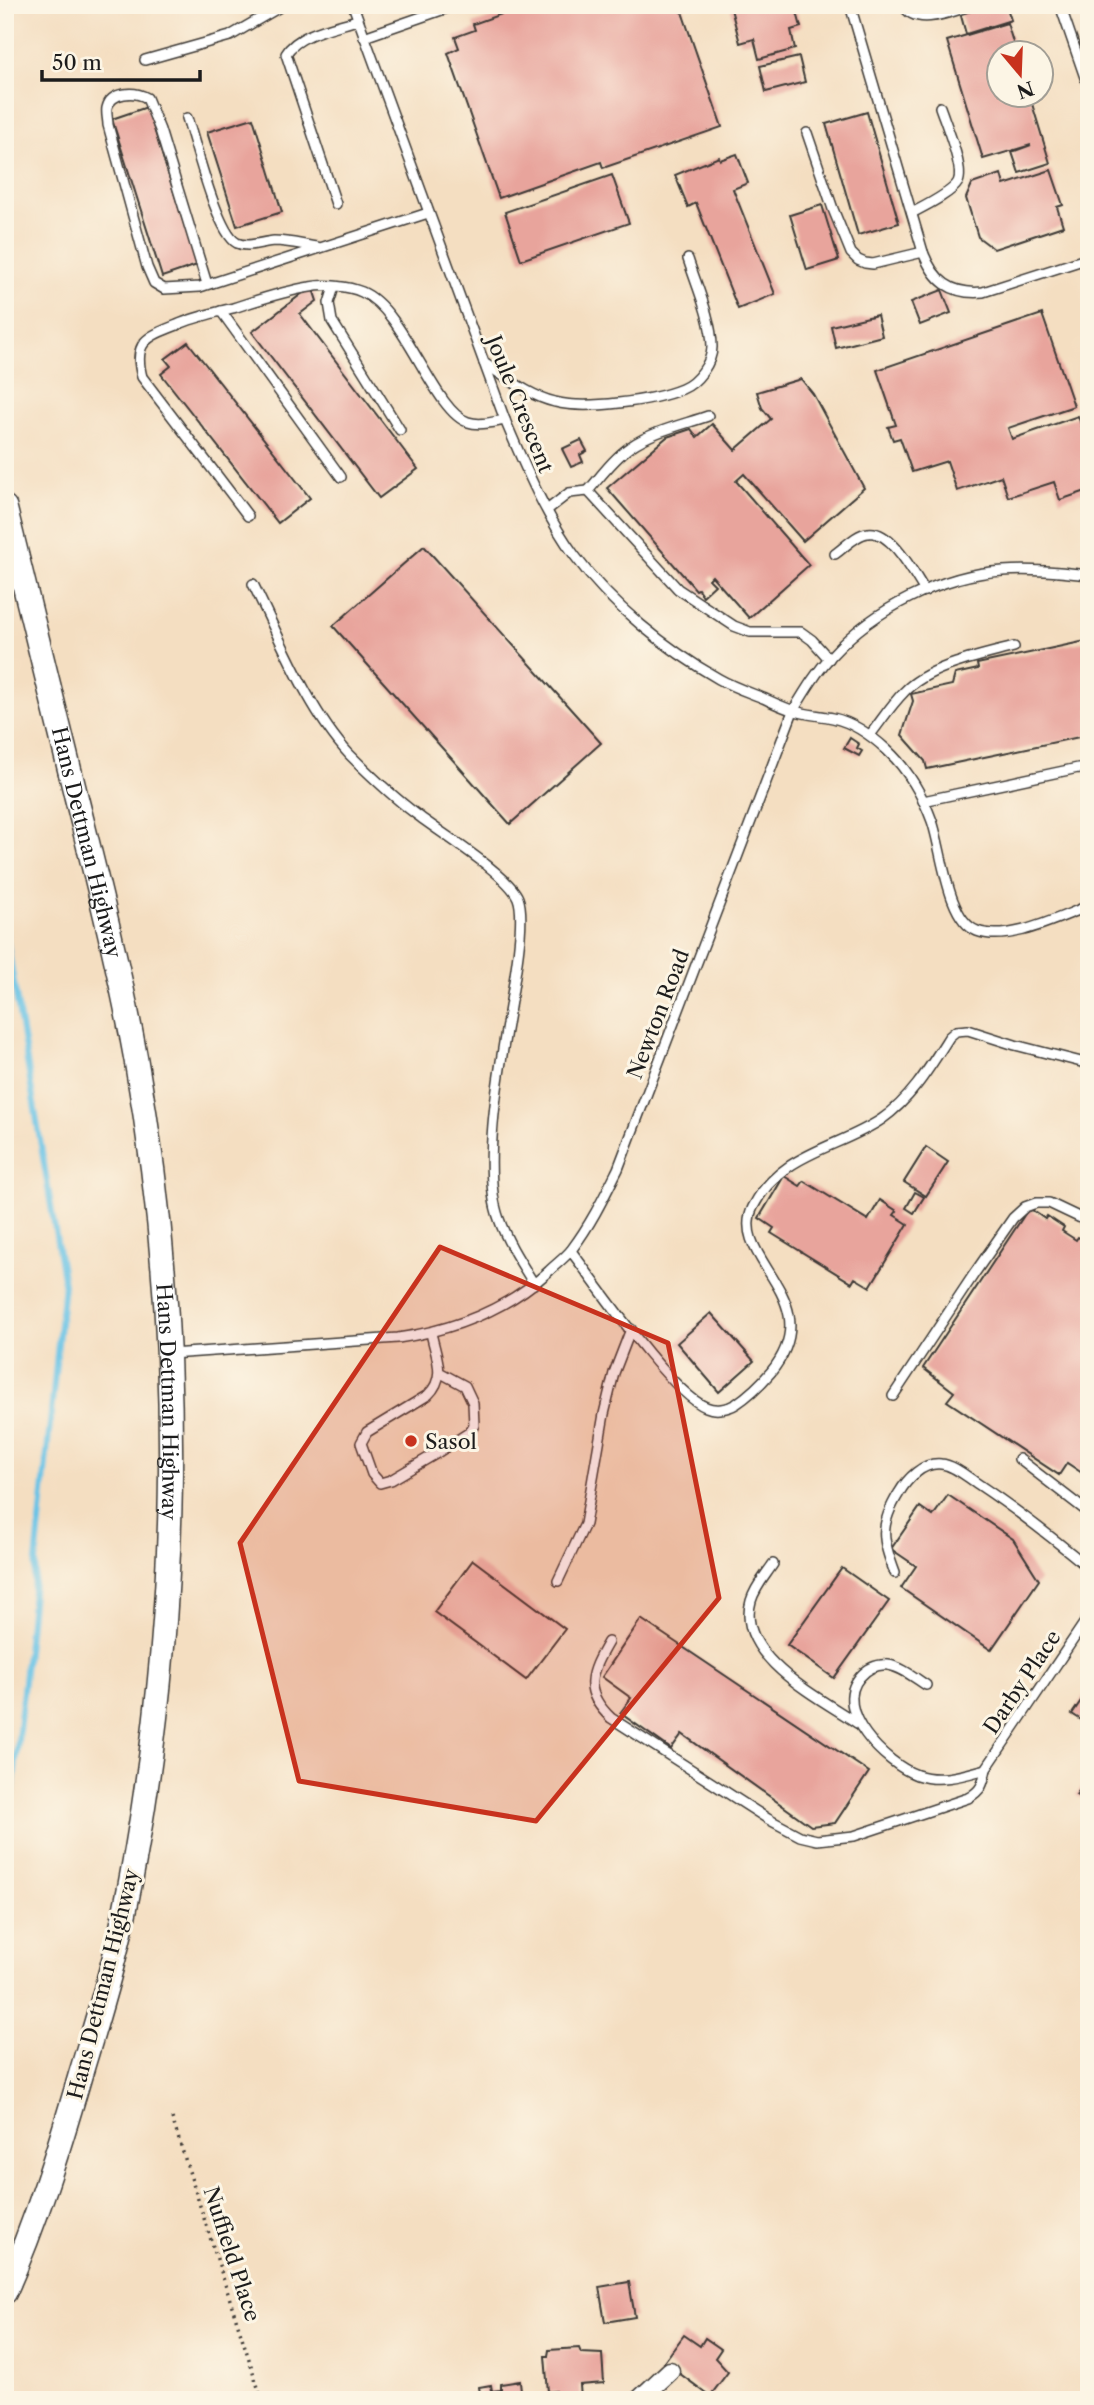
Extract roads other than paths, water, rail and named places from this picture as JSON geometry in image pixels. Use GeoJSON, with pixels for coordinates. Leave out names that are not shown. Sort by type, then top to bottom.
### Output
{"type":"FeatureCollection","features":[{"type":"Feature","properties":{"kind":"street","name":"Hans Dettman Highway"},"geometry":{"type":"LineString","coordinates":[[5,508],[104,909],[136,1062],[156,1205],[170,1354],[170,1557],[151,1761],[135,1853],[121,1930],[78,2085],[51,2169],[5,2292]]}},
{"type":"Feature","properties":{"kind":"street"},"geometry":{"type":"LineString","coordinates":[[639,2400],[670,2371]]}},
{"type":"Feature","properties":{"kind":"lane"},"geometry":{"type":"LineString","coordinates":[[258,5],[264,16]]}},
{"type":"Feature","properties":{"kind":"lane"},"geometry":{"type":"LineString","coordinates":[[145,60],[230,36],[283,5]]}},
{"type":"Feature","properties":{"kind":"lane","name":"Joule Crescent"},"geometry":{"type":"LineString","coordinates":[[352,5],[505,420],[525,468],[576,557],[645,629],[721,680],[793,711],[835,718],[852,724],[890,752],[923,801],[932,822],[954,904],[966,923],[976,931],[996,934],[1013,932],[1089,906]]}},
{"type":"Feature","properties":{"kind":"lane"},"geometry":{"type":"LineString","coordinates":[[364,37],[456,5]]}},
{"type":"Feature","properties":{"kind":"lane"},"geometry":{"type":"LineString","coordinates":[[850,5],[923,252],[929,268],[940,281],[954,289],[970,293],[983,292],[1089,258]]}},
{"type":"Feature","properties":{"kind":"lane"},"geometry":{"type":"LineString","coordinates":[[903,5],[914,16],[926,17],[973,5]]}},
{"type":"Feature","properties":{"kind":"lane"},"geometry":{"type":"LineString","coordinates":[[1060,5],[1089,89]]}},
{"type":"Feature","properties":{"kind":"lane"},"geometry":{"type":"LineString","coordinates":[[337,204],[286,54],[291,46],[302,39],[358,20]]}},
{"type":"Feature","properties":{"kind":"lane"},"geometry":{"type":"LineString","coordinates":[[208,284],[160,130],[147,97],[137,92],[113,99],[107,107],[108,125],[147,267],[155,284],[164,289],[180,290],[208,284],[428,213]]}},
{"type":"Feature","properties":{"kind":"lane"},"geometry":{"type":"LineString","coordinates":[[912,214],[949,191],[958,182],[960,171],[957,158],[940,107]]}},
{"type":"Feature","properties":{"kind":"lane"},"geometry":{"type":"LineString","coordinates":[[187,118],[215,207],[231,238],[246,245],[275,241],[319,247]]}},
{"type":"Feature","properties":{"kind":"lane"},"geometry":{"type":"LineString","coordinates":[[807,133],[850,253],[865,264],[873,264],[923,252]]}},
{"type":"Feature","properties":{"kind":"lane"},"geometry":{"type":"LineString","coordinates":[[484,363],[538,396],[569,405],[606,404],[684,388],[707,365],[712,349],[709,327],[688,259]]}},
{"type":"Feature","properties":{"kind":"lane"},"geometry":{"type":"LineString","coordinates":[[248,516],[142,377],[138,361],[139,350],[148,338],[179,324],[312,286],[363,292],[381,305],[459,418],[469,423],[483,424],[505,420]]}},
{"type":"Feature","properties":{"kind":"lane"},"geometry":{"type":"LineString","coordinates":[[334,287],[329,303],[332,321],[400,430]]}},
{"type":"Feature","properties":{"kind":"lane"},"geometry":{"type":"LineString","coordinates":[[221,311],[341,477]]}},
{"type":"Feature","properties":{"kind":"lane"},"geometry":{"type":"LineString","coordinates":[[588,491],[631,446],[654,433],[708,416]]}},
{"type":"Feature","properties":{"kind":"lane"},"geometry":{"type":"LineString","coordinates":[[547,510],[569,493],[588,491],[678,589],[734,626],[750,632],[800,632],[812,640],[829,659]]}},
{"type":"Feature","properties":{"kind":"lane"},"geometry":{"type":"LineString","coordinates":[[835,554],[868,532],[880,535],[894,546],[925,591]]}},
{"type":"Feature","properties":{"kind":"lane","name":"Newton Road"},"geometry":{"type":"LineString","coordinates":[[170,1354],[398,1338],[431,1333],[506,1304],[534,1284],[571,1251],[594,1217],[618,1169],[793,711],[817,672],[868,624],[912,596],[946,582],[1000,571],[1043,570],[1089,575]]}},
{"type":"Feature","properties":{"kind":"lane"},"geometry":{"type":"LineString","coordinates":[[253,583],[318,713],[347,751],[370,775],[417,815],[456,842],[509,885],[517,897],[520,908],[518,957],[492,1142],[493,1197],[499,1219],[514,1252],[534,1284]]}},
{"type":"Feature","properties":{"kind":"lane"},"geometry":{"type":"LineString","coordinates":[[870,735],[905,690],[924,677],[967,660],[1014,647]]}},
{"type":"Feature","properties":{"kind":"lane"},"geometry":{"type":"LineString","coordinates":[[923,801],[1078,768],[1089,769]]}},
{"type":"Feature","properties":{"kind":"lane"},"geometry":{"type":"LineString","coordinates":[[571,1251],[680,1388],[704,1406],[715,1409],[732,1406],[754,1392],[783,1357],[789,1343],[791,1328],[784,1299],[751,1240],[748,1229],[753,1206],[782,1172],[802,1158],[884,1118],[905,1099],[956,1031],[968,1030],[1047,1055],[1089,1064]]}},
{"type":"Feature","properties":{"kind":"lane"},"geometry":{"type":"LineString","coordinates":[[893,1396],[1013,1218],[1025,1207],[1036,1203],[1049,1203],[1089,1222]]}},
{"type":"Feature","properties":{"kind":"lane"},"geometry":{"type":"LineString","coordinates":[[558,1581],[585,1524],[604,1414],[614,1373],[631,1329]]}},
{"type":"Feature","properties":{"kind":"lane"},"geometry":{"type":"LineString","coordinates":[[431,1333],[439,1381],[428,1395],[363,1437],[362,1448],[372,1474],[380,1483],[391,1480],[437,1453],[470,1432],[474,1425],[473,1403],[465,1386],[439,1372]]}},
{"type":"Feature","properties":{"kind":"lane"},"geometry":{"type":"LineString","coordinates":[[1019,1459],[1089,1513]]}},
{"type":"Feature","properties":{"kind":"lane"},"geometry":{"type":"LineString","coordinates":[[895,1573],[884,1539],[883,1525],[889,1508],[903,1485],[916,1472],[930,1465],[942,1464],[955,1469],[1008,1504],[1089,1568]]}},
{"type":"Feature","properties":{"kind":"lane"},"geometry":{"type":"LineString","coordinates":[[773,1564],[755,1590],[750,1604],[749,1620],[755,1641],[765,1655],[788,1676],[858,1723]]}},
{"type":"Feature","properties":{"kind":"lane","name":"Darby Place"},"geometry":{"type":"LineString","coordinates":[[608,1642],[594,1667],[591,1681],[595,1700],[602,1710],[768,1819],[800,1836],[817,1840],[854,1836],[968,1798],[978,1792],[983,1786],[986,1769],[1089,1616]]}},
{"type":"Feature","properties":{"kind":"lane"},"geometry":{"type":"LineString","coordinates":[[926,1685],[899,1668],[877,1666],[865,1672],[854,1684],[852,1711],[874,1743],[897,1763],[917,1775],[957,1777],[986,1769]]}},
{"type":"Feature","properties":{"kind":"waterway"},"geometry":{"type":"LineString","coordinates":[[5,929],[64,1284],[5,1870]]}},
{"type":"Feature","properties":{"kind":"place","name":"Sasol"},"geometry":{"type":"Point","coordinates":[411,1441]}}]}
